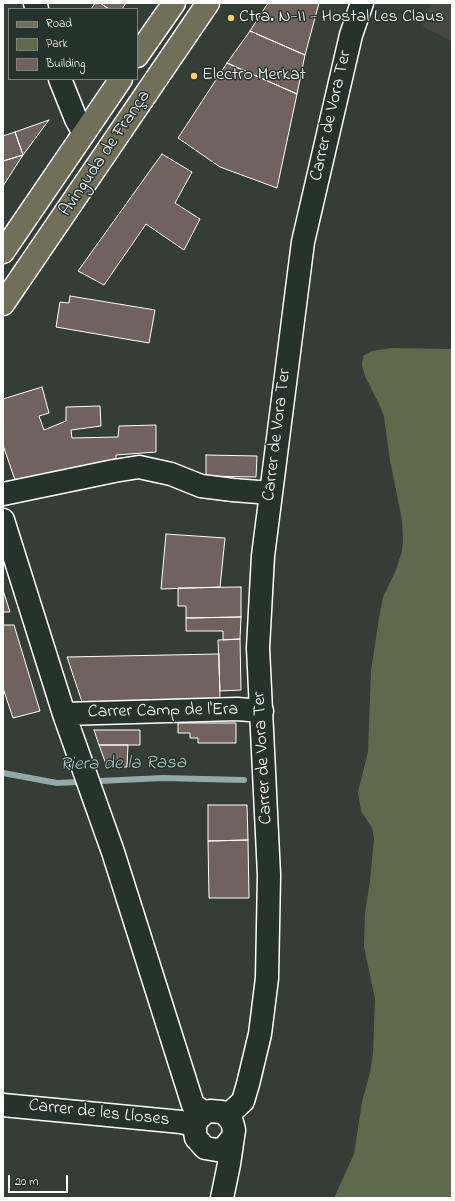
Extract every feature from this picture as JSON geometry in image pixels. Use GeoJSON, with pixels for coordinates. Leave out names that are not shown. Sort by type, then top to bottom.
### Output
{"type":"FeatureCollection","features":[{"type":"Feature","properties":{"kind":"main road"},"geometry":{"type":"LineString","coordinates":[[138,55],[174,3]]}},
{"type":"Feature","properties":{"kind":"main road","name":"Avinguda de França"},"geometry":{"type":"LineString","coordinates":[[3,304],[208,3]]}},
{"type":"Feature","properties":{"kind":"main road","name":"Avinguda de França"},"geometry":{"type":"LineString","coordinates":[[3,252],[11,234],[120,80]]}},
{"type":"Feature","properties":{"kind":"street","name":"Carrer de Vora Ter"},"geometry":{"type":"LineString","coordinates":[[227,1116],[242,1101],[260,1034],[267,978],[269,875],[258,648],[263,556],[303,242],[351,35],[362,3]]}},
{"type":"Feature","properties":{"kind":"street"},"geometry":{"type":"LineString","coordinates":[[60,80],[76,119],[84,133]]}},
{"type":"Feature","properties":{"kind":"street"},"geometry":{"type":"LineString","coordinates":[[3,494],[139,467],[171,474],[201,486],[271,493]]}},
{"type":"Feature","properties":{"kind":"street"},"geometry":{"type":"LineString","coordinates":[[3,520],[64,714],[113,852],[193,1105],[200,1120]]}},
{"type":"Feature","properties":{"kind":"street","name":"Carrer Camp de l'Era"},"geometry":{"type":"LineString","coordinates":[[64,714],[237,710],[262,711]]}},
{"type":"Feature","properties":{"kind":"street","name":"Carrer de les Lloses"},"geometry":{"type":"LineString","coordinates":[[3,1105],[181,1122],[200,1120]]}},
{"type":"Feature","properties":{"kind":"street"},"geometry":{"type":"LineString","coordinates":[[222,1198],[234,1130],[232,1122],[222,1112],[210,1111],[200,1120],[194,1132],[196,1138],[205,1148],[218,1150],[224,1148],[232,1138]]}},
{"type":"Feature","properties":{"kind":"shaded area"},"geometry":{"type":"Polygon","coordinates":[[[431,3],[452,3],[452,41],[423,27],[431,3]]]}},
{"type":"Feature","properties":{"kind":"green space"},"geometry":{"type":"Polygon","coordinates":[[[392,348],[452,349],[452,1198],[334,1198],[354,1154],[362,1102],[370,1073],[373,1053],[375,999],[364,947],[365,913],[374,838],[372,828],[361,811],[358,792],[368,752],[371,671],[379,618],[383,597],[396,570],[402,551],[403,541],[402,520],[390,460],[384,417],[365,376],[362,365],[363,356],[372,351],[392,348]]]}},
{"type":"Feature","properties":{"kind":"building"},"geometry":{"type":"Polygon","coordinates":[[[95,3],[100,3],[108,8],[92,8],[95,3]]]}},
{"type":"Feature","properties":{"kind":"building"},"geometry":{"type":"Polygon","coordinates":[[[100,3],[126,3],[123,8],[108,8],[100,3]]]}},
{"type":"Feature","properties":{"kind":"building"},"geometry":{"type":"Polygon","coordinates":[[[268,3],[319,3],[305,55],[250,31],[268,3]]]}},
{"type":"Feature","properties":{"kind":"building"},"geometry":{"type":"Polygon","coordinates":[[[250,31],[305,55],[297,94],[227,63],[250,31]]]}},
{"type":"Feature","properties":{"kind":"building"},"geometry":{"type":"Polygon","coordinates":[[[227,63],[297,94],[277,188],[220,167],[178,138],[227,63]]]}},
{"type":"Feature","properties":{"kind":"building"},"geometry":{"type":"Polygon","coordinates":[[[49,120],[23,155],[15,132],[49,120]]]}},
{"type":"Feature","properties":{"kind":"building"},"geometry":{"type":"Polygon","coordinates":[[[15,132],[23,155],[3,161],[3,136],[15,132]]]}},
{"type":"Feature","properties":{"kind":"building"},"geometry":{"type":"Polygon","coordinates":[[[162,154],[192,172],[175,203],[200,219],[184,250],[146,224],[104,285],[78,271],[162,154]]]}},
{"type":"Feature","properties":{"kind":"building"},"geometry":{"type":"Polygon","coordinates":[[[23,155],[3,186],[3,161],[23,155]]]}},
{"type":"Feature","properties":{"kind":"building"},"geometry":{"type":"Polygon","coordinates":[[[70,296],[155,310],[149,343],[56,327],[60,302],[69,303],[70,296]]]}},
{"type":"Feature","properties":{"kind":"building"},"geometry":{"type":"Polygon","coordinates":[[[42,387],[49,413],[39,416],[44,430],[66,421],[66,407],[100,406],[101,426],[71,430],[72,438],[118,437],[119,426],[156,425],[156,452],[116,455],[116,467],[16,483],[3,445],[3,399],[42,387]]]}},
{"type":"Feature","properties":{"kind":"building"},"geometry":{"type":"Polygon","coordinates":[[[206,455],[257,456],[256,477],[206,476],[206,455]]]}},
{"type":"Feature","properties":{"kind":"building"},"geometry":{"type":"Polygon","coordinates":[[[166,534],[225,538],[220,587],[161,589],[166,534]]]}},
{"type":"Feature","properties":{"kind":"building"},"geometry":{"type":"Polygon","coordinates":[[[241,587],[241,617],[186,618],[186,606],[178,606],[178,588],[241,587]]]}},
{"type":"Feature","properties":{"kind":"building"},"geometry":{"type":"Polygon","coordinates":[[[3,590],[10,612],[3,612],[3,590]]]}},
{"type":"Feature","properties":{"kind":"building"},"geometry":{"type":"Polygon","coordinates":[[[241,617],[240,639],[223,640],[223,631],[186,631],[186,618],[241,617]]]}},
{"type":"Feature","properties":{"kind":"building"},"geometry":{"type":"Polygon","coordinates":[[[3,625],[14,625],[40,711],[13,718],[3,688],[3,625]]]}},
{"type":"Feature","properties":{"kind":"building"},"geometry":{"type":"Polygon","coordinates":[[[240,639],[241,690],[220,691],[218,640],[240,639]]]}},
{"type":"Feature","properties":{"kind":"building"},"geometry":{"type":"Polygon","coordinates":[[[219,654],[220,701],[82,702],[67,657],[219,654]]]}},
{"type":"Feature","properties":{"kind":"building"},"geometry":{"type":"Polygon","coordinates":[[[178,723],[236,723],[236,743],[198,743],[198,738],[190,738],[190,733],[178,733],[178,723]]]}},
{"type":"Feature","properties":{"kind":"building"},"geometry":{"type":"Polygon","coordinates":[[[94,730],[140,730],[140,745],[99,745],[94,730]]]}},
{"type":"Feature","properties":{"kind":"building"},"geometry":{"type":"Polygon","coordinates":[[[99,745],[128,745],[127,767],[107,767],[99,745]]]}},
{"type":"Feature","properties":{"kind":"building"},"geometry":{"type":"Polygon","coordinates":[[[208,805],[247,805],[248,840],[208,841],[208,805]]]}},
{"type":"Feature","properties":{"kind":"building"},"geometry":{"type":"Polygon","coordinates":[[[248,840],[249,898],[209,898],[208,841],[248,840]]]}},
{"type":"Feature","properties":{"kind":"waterway","name":"Riera de la Rasa"},"geometry":{"type":"LineString","coordinates":[[3,773],[57,783],[163,778],[244,780]]}},
{"type":"Feature","properties":{"kind":"place","name":"Ctra. N-II - Hostal Les Claus"},"geometry":{"type":"Point","coordinates":[231,18]}},
{"type":"Feature","properties":{"kind":"place","name":"Electro Merkat"},"geometry":{"type":"Point","coordinates":[194,76]}}]}
